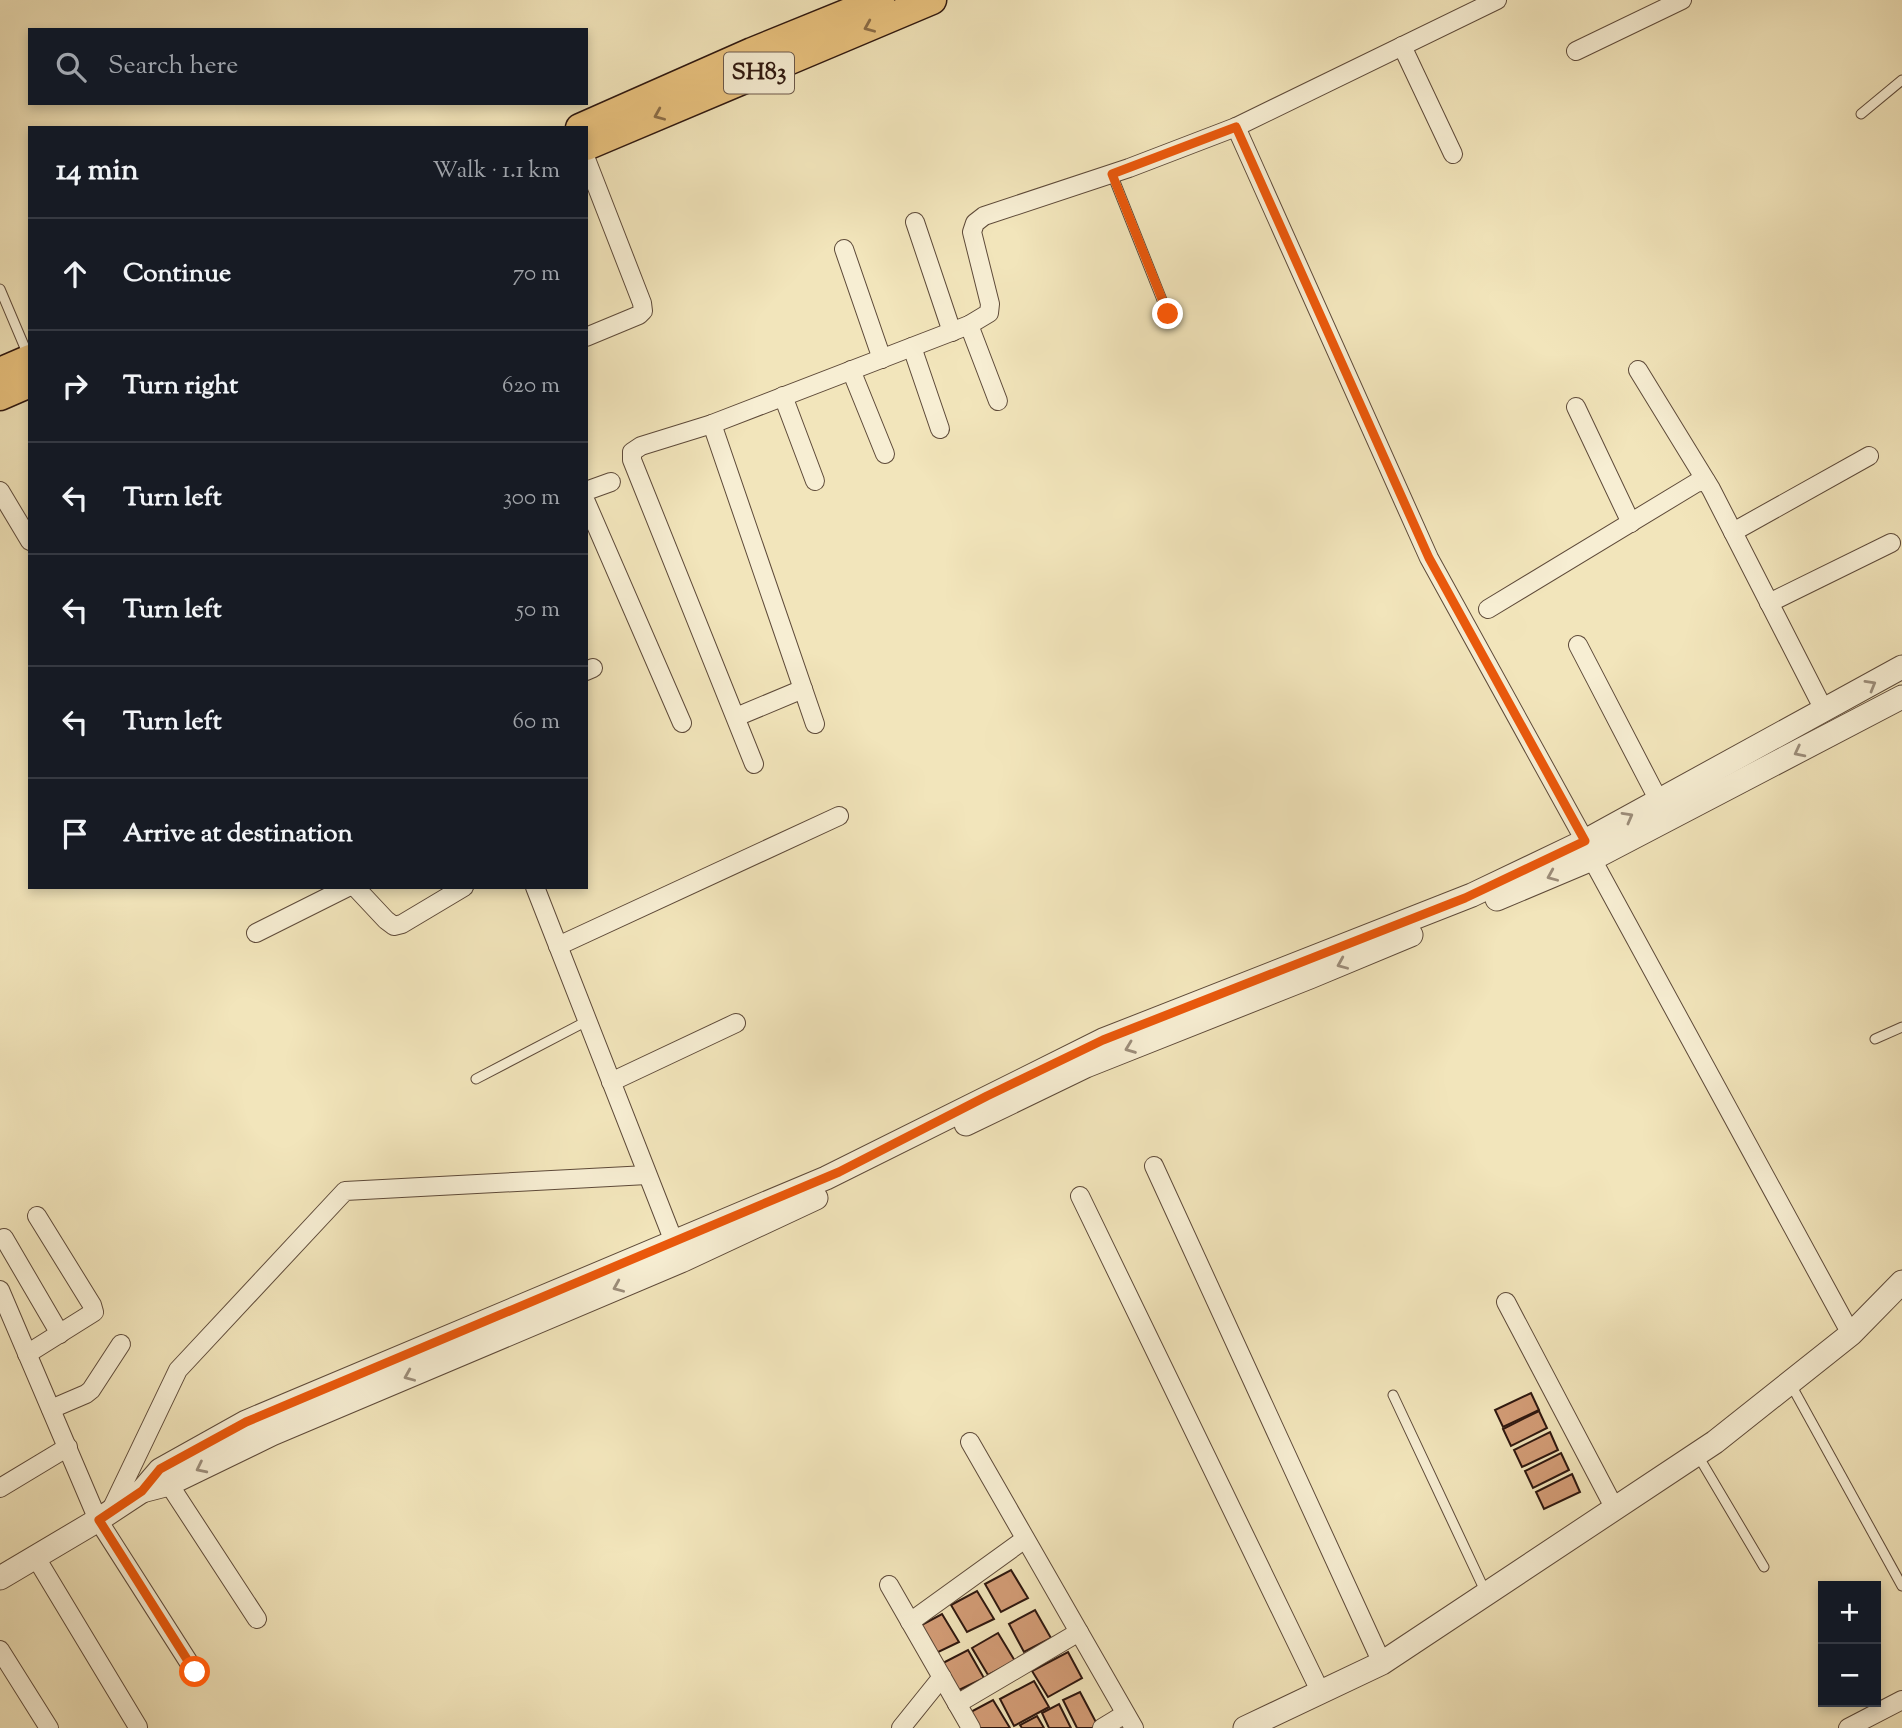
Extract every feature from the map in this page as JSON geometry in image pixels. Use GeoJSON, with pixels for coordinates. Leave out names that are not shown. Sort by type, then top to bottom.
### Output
{"type":"FeatureCollection","features":[{"type":"Feature","properties":{"kind":"main road","name":"SH83"},"geometry":{"type":"LineString","coordinates":[[584,126],[751,52],[880,0]]}},
{"type":"Feature","properties":{"kind":"main road","name":"SH83"},"geometry":{"type":"LineString","coordinates":[[588,145],[932,0]]}},
{"type":"Feature","properties":{"kind":"main road"},"geometry":{"type":"LineString","coordinates":[[0,372],[28,360]]}},
{"type":"Feature","properties":{"kind":"main road"},"geometry":{"type":"LineString","coordinates":[[0,396],[28,384]]}},
{"type":"Feature","properties":{"kind":"street"},"geometry":{"type":"LineString","coordinates":[[754,764],[632,460],[632,452],[641,446],[712,424],[961,329],[989,313],[990,304],[972,232],[975,223],[984,216],[1112,174],[1236,127],[1497,0]]}},
{"type":"Feature","properties":{"kind":"street"},"geometry":{"type":"LineString","coordinates":[[1576,51],[1673,2]]}},
{"type":"Feature","properties":{"kind":"street"},"geometry":{"type":"LineString","coordinates":[[1402,46],[1454,154]]}},
{"type":"Feature","properties":{"kind":"street"},"geometry":{"type":"LineString","coordinates":[[1236,127],[1429,558],[1852,1334]]}},
{"type":"Feature","properties":{"kind":"street"},"geometry":{"type":"LineString","coordinates":[[588,164],[643,311],[588,336]]}},
{"type":"Feature","properties":{"kind":"street"},"geometry":{"type":"LineString","coordinates":[[915,222],[961,329],[998,401]]}},
{"type":"Feature","properties":{"kind":"street"},"geometry":{"type":"LineString","coordinates":[[844,248],[882,359]]}},
{"type":"Feature","properties":{"kind":"street"},"geometry":{"type":"LineString","coordinates":[[912,347],[940,429]]}},
{"type":"Feature","properties":{"kind":"street"},"geometry":{"type":"LineString","coordinates":[[852,370],[885,454]]}},
{"type":"Feature","properties":{"kind":"street"},"geometry":{"type":"LineString","coordinates":[[1638,370],[1706,481],[1824,710]]}},
{"type":"Feature","properties":{"kind":"street"},"geometry":{"type":"LineString","coordinates":[[783,396],[815,481]]}},
{"type":"Feature","properties":{"kind":"street"},"geometry":{"type":"LineString","coordinates":[[1576,407],[1631,523]]}},
{"type":"Feature","properties":{"kind":"street"},"geometry":{"type":"LineString","coordinates":[[712,424],[815,724]]}},
{"type":"Feature","properties":{"kind":"street"},"geometry":{"type":"LineString","coordinates":[[1733,532],[1869,456]]}},
{"type":"Feature","properties":{"kind":"street"},"geometry":{"type":"LineString","coordinates":[[1488,609],[1696,483],[1706,481]]}},
{"type":"Feature","properties":{"kind":"street"},"geometry":{"type":"LineString","coordinates":[[588,490],[611,482]]}},
{"type":"Feature","properties":{"kind":"street"},"geometry":{"type":"LineString","coordinates":[[0,491],[28,538]]}},
{"type":"Feature","properties":{"kind":"street"},"geometry":{"type":"LineString","coordinates":[[588,507],[681,723]]}},
{"type":"Feature","properties":{"kind":"street"},"geometry":{"type":"LineString","coordinates":[[1769,603],[1891,543]]}},
{"type":"Feature","properties":{"kind":"street"},"geometry":{"type":"LineString","coordinates":[[1578,645],[1659,801]]}},
{"type":"Feature","properties":{"kind":"street"},"geometry":{"type":"LineString","coordinates":[[1589,850],[1659,801],[1902,667]]}},
{"type":"Feature","properties":{"kind":"street"},"geometry":{"type":"LineString","coordinates":[[736,717],[803,690]]}},
{"type":"Feature","properties":{"kind":"street"},"geometry":{"type":"LineString","coordinates":[[1,1576],[104,1516],[164,1476],[272,1434],[678,1251],[779,1216],[1086,1066],[1310,977],[1589,850],[1902,697]]}},
{"type":"Feature","properties":{"kind":"street"},"geometry":{"type":"LineString","coordinates":[[558,946],[839,817]]}},
{"type":"Feature","properties":{"kind":"street"},"geometry":{"type":"LineString","coordinates":[[256,933],[347,889]]}},
{"type":"Feature","properties":{"kind":"street"},"geometry":{"type":"LineString","coordinates":[[357,889],[394,926],[402,924],[461,889]]}},
{"type":"Feature","properties":{"kind":"street"},"geometry":{"type":"LineString","coordinates":[[537,889],[678,1251]]}},
{"type":"Feature","properties":{"kind":"street"},"geometry":{"type":"LineString","coordinates":[[611,1082],[736,1023]]}},
{"type":"Feature","properties":{"kind":"street"},"geometry":{"type":"LineString","coordinates":[[1154,1166],[1382,1663]]}},
{"type":"Feature","properties":{"kind":"street"},"geometry":{"type":"LineString","coordinates":[[104,1516],[178,1370],[345,1191],[647,1175]]}},
{"type":"Feature","properties":{"kind":"street"},"geometry":{"type":"LineString","coordinates":[[1080,1196],[1320,1691]]}},
{"type":"Feature","properties":{"kind":"street"},"geometry":{"type":"LineString","coordinates":[[27,1354],[94,1312],[37,1216]]}},
{"type":"Feature","properties":{"kind":"street"},"geometry":{"type":"LineString","coordinates":[[4,1238],[60,1334]]}},
{"type":"Feature","properties":{"kind":"street"},"geometry":{"type":"LineString","coordinates":[[1255,1726],[1320,1691],[1382,1663],[1715,1442],[1852,1334],[1902,1282]]}},
{"type":"Feature","properties":{"kind":"street"},"geometry":{"type":"LineString","coordinates":[[2,1302],[68,1447],[104,1516],[195,1672]]}},
{"type":"Feature","properties":{"kind":"street"},"geometry":{"type":"LineString","coordinates":[[1506,1302],[1615,1509]]}},
{"type":"Feature","properties":{"kind":"street"},"geometry":{"type":"LineString","coordinates":[[51,1409],[91,1390],[121,1344]]}},
{"type":"Feature","properties":{"kind":"street"},"geometry":{"type":"LineString","coordinates":[[970,1442],[1130,1721],[1102,1728]]}},
{"type":"Feature","properties":{"kind":"street"},"geometry":{"type":"LineString","coordinates":[[0,1488],[68,1447]]}},
{"type":"Feature","properties":{"kind":"street"},"geometry":{"type":"LineString","coordinates":[[164,1476],[257,1619]]}},
{"type":"Feature","properties":{"kind":"street"},"geometry":{"type":"LineString","coordinates":[[910,1622],[1025,1539]]}},
{"type":"Feature","properties":{"kind":"street"},"geometry":{"type":"LineString","coordinates":[[35,1556],[138,1727]]}},
{"type":"Feature","properties":{"kind":"street"},"geometry":{"type":"LineString","coordinates":[[889,1586],[971,1728]]}},
{"type":"Feature","properties":{"kind":"street"},"geometry":{"type":"LineString","coordinates":[[957,1704],[1079,1632]]}},
{"type":"Feature","properties":{"kind":"street"},"geometry":{"type":"LineString","coordinates":[[0,1650],[49,1728]]}},
{"type":"Feature","properties":{"kind":"street"},"geometry":{"type":"LineString","coordinates":[[901,1728],[942,1677]]}},
{"type":"Feature","properties":{"kind":"street"},"geometry":{"type":"LineString","coordinates":[[1848,1728],[1902,1700]]}},
{"type":"Feature","properties":{"kind":"lane"},"geometry":{"type":"LineString","coordinates":[[1861,114],[1902,80]]}},
{"type":"Feature","properties":{"kind":"lane"},"geometry":{"type":"LineString","coordinates":[[1112,174],[1168,314]]}},
{"type":"Feature","properties":{"kind":"lane"},"geometry":{"type":"LineString","coordinates":[[0,289],[28,354]]}},
{"type":"Feature","properties":{"kind":"lane"},"geometry":{"type":"LineString","coordinates":[[477,1079],[587,1021]]}},
{"type":"Feature","properties":{"kind":"lane"},"geometry":{"type":"LineString","coordinates":[[1875,1039],[1902,1027]]}},
{"type":"Feature","properties":{"kind":"lane"},"geometry":{"type":"LineString","coordinates":[[1790,1383],[1902,1586]]}},
{"type":"Feature","properties":{"kind":"lane"},"geometry":{"type":"LineString","coordinates":[[1394,1395],[1486,1593]]}},
{"type":"Feature","properties":{"kind":"lane"},"geometry":{"type":"LineString","coordinates":[[1697,1454],[1764,1567]]}},
{"type":"Feature","properties":{"kind":"building"},"geometry":{"type":"Polygon","coordinates":[[[1531,1393],[1539,1410],[1503,1427],[1495,1410],[1531,1393]]]}},
{"type":"Feature","properties":{"kind":"building"},"geometry":{"type":"Polygon","coordinates":[[[1539,1411],[1547,1428],[1511,1446],[1503,1429],[1539,1411]]]}},
{"type":"Feature","properties":{"kind":"building"},"geometry":{"type":"Polygon","coordinates":[[[1550,1432],[1558,1450],[1522,1467],[1514,1450],[1550,1432]]]}},
{"type":"Feature","properties":{"kind":"building"},"geometry":{"type":"Polygon","coordinates":[[[1561,1453],[1569,1470],[1533,1488],[1525,1471],[1561,1453]]]}},
{"type":"Feature","properties":{"kind":"building"},"geometry":{"type":"Polygon","coordinates":[[[1572,1474],[1580,1492],[1544,1509],[1536,1492],[1572,1474]]]}},
{"type":"Feature","properties":{"kind":"building"},"geometry":{"type":"Polygon","coordinates":[[[1011,1570],[1028,1598],[1001,1612],[985,1584],[1011,1570]]]}},
{"type":"Feature","properties":{"kind":"building"},"geometry":{"type":"Polygon","coordinates":[[[977,1591],[994,1619],[967,1632],[951,1605],[977,1591]]]}},
{"type":"Feature","properties":{"kind":"building"},"geometry":{"type":"Polygon","coordinates":[[[1035,1610],[1051,1638],[1024,1652],[1009,1624],[1035,1610]]]}},
{"type":"Feature","properties":{"kind":"building"},"geometry":{"type":"Polygon","coordinates":[[[942,1614],[959,1642],[932,1655],[916,1628],[942,1614]]]}},
{"type":"Feature","properties":{"kind":"building"},"geometry":{"type":"Polygon","coordinates":[[[998,1633],[1015,1661],[988,1675],[972,1648],[998,1633]]]}},
{"type":"Feature","properties":{"kind":"building"},"geometry":{"type":"Polygon","coordinates":[[[968,1650],[984,1678],[957,1691],[941,1664],[968,1650]]]}},
{"type":"Feature","properties":{"kind":"building"},"geometry":{"type":"Polygon","coordinates":[[[1068,1652],[1082,1678],[1048,1697],[1032,1671],[1068,1652]]]}},
{"type":"Feature","properties":{"kind":"building"},"geometry":{"type":"Polygon","coordinates":[[[1034,1681],[1049,1707],[1014,1726],[1000,1699],[1034,1681]]]}},
{"type":"Feature","properties":{"kind":"building"},"geometry":{"type":"Polygon","coordinates":[[[1080,1692],[1098,1726],[1094,1728],[1077,1728],[1063,1700],[1080,1692]]]}},
{"type":"Feature","properties":{"kind":"building"},"geometry":{"type":"Polygon","coordinates":[[[993,1700],[1010,1728],[975,1728],[967,1714],[993,1700]]]}},
{"type":"Feature","properties":{"kind":"building"},"geometry":{"type":"Polygon","coordinates":[[[1059,1704],[1071,1728],[1049,1728],[1042,1713],[1059,1704]]]}},
{"type":"Feature","properties":{"kind":"building"},"geometry":{"type":"Polygon","coordinates":[[[1037,1716],[1044,1728],[1022,1728],[1020,1725],[1037,1716]]]}},
{"type":"Feature","properties":{"kind":"route"},"geometry":{"type":"LineString","coordinates":[[195,1672],[99,1520],[142,1491],[160,1469],[246,1422],[839,1172],[1103,1040],[1465,898],[1585,841],[1429,558],[1236,127],[1112,174],[1168,314]]}}]}
